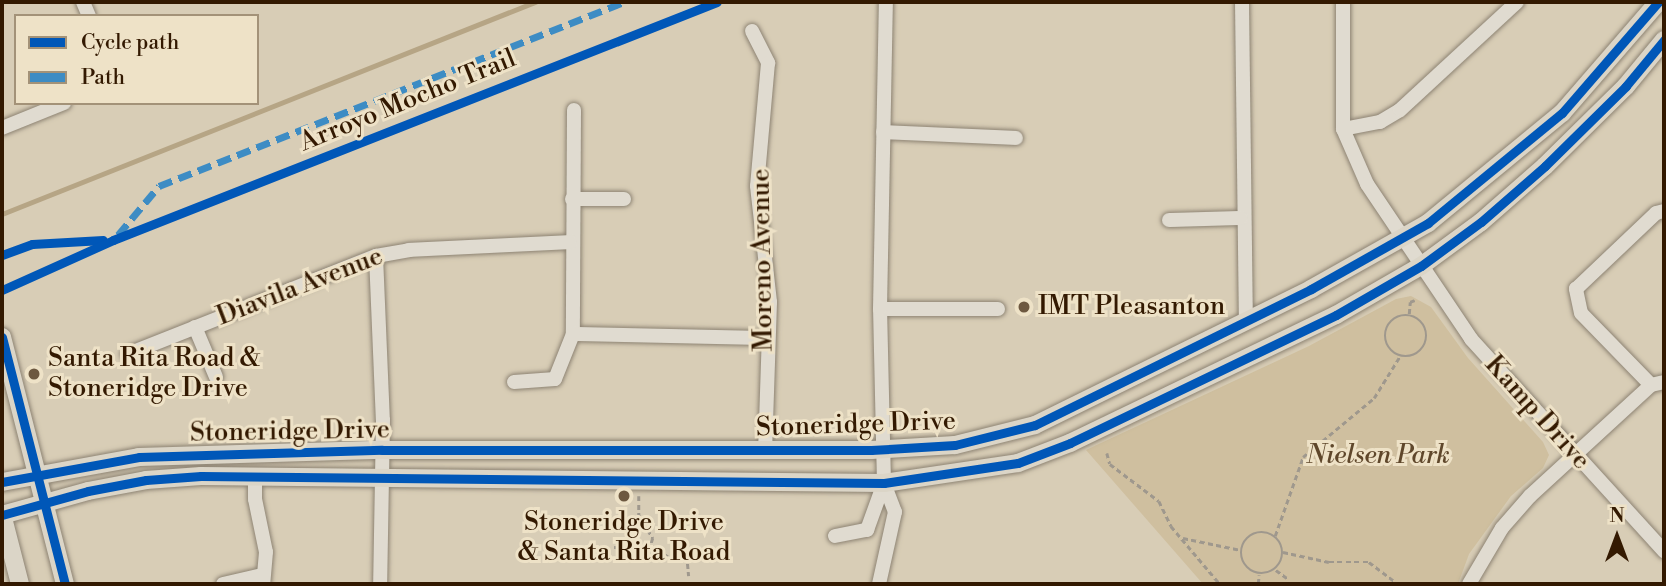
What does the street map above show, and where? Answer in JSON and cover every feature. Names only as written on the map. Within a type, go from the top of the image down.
[{"type":"main road","name":"Stoneridge Drive","points":[[2,482],[38,472],[139,457],[382,450],[883,450],[955,445],[1035,425],[1246,321],[1403,238],[1466,195],[1562,113],[1658,2]]},
{"type":"main road","name":"Stoneridge Drive","points":[[2,514],[146,480],[255,475],[884,483],[1018,463],[1070,443],[1336,315],[1421,265],[1481,222],[1545,166],[1626,86],[1664,40]]},
{"type":"main road","points":[[2,337],[65,584]]},
{"type":"main road","points":[[2,514],[19,580]]},
{"type":"main road","points":[[2,561],[19,580]]},
{"type":"street","points":[[879,584],[881,559],[894,531],[895,512],[884,483],[880,309],[886,2]]},
{"type":"street","points":[[1242,2],[1241,218],[1246,321]]},
{"type":"street","points":[[1343,2],[1343,129],[1380,122],[1400,110],[1517,2]]},
{"type":"street","name":"Moreno Avenue","points":[[752,31],[768,63],[757,186],[770,302],[765,450]]},
{"type":"street","points":[[2,128],[59,105]]},
{"type":"street","points":[[514,383],[555,379],[573,334],[570,242],[573,110]]},
{"type":"street","name":"Kamp Drive","points":[[1343,129],[1367,184],[1471,339],[1664,551]]},
{"type":"street","points":[[883,132],[1016,138]]},
{"type":"street","points":[[572,199],[624,199]]},
{"type":"street","points":[[1469,584],[1502,527],[1574,454],[1658,383],[1581,313],[1576,289],[1656,213],[1664,211]]},
{"type":"street","points":[[1169,220],[1241,218]]},
{"type":"street","name":"Diavila Avenue","points":[[128,354],[376,256],[409,250],[570,242]]},
{"type":"street","points":[[376,256],[383,476],[380,584]]},
{"type":"street","points":[[880,309],[998,309]]},
{"type":"street","points":[[195,327],[216,377]]},
{"type":"street","points":[[573,334],[767,338]]},
{"type":"street","points":[[223,584],[263,580],[266,552],[255,499],[255,475]]},
{"type":"street","points":[[835,536],[867,530],[884,483]]},
{"type":"path","points":[[1405,298],[1410,302]]},
{"type":"path","points":[[1410,302],[1415,300]]},
{"type":"path","points":[[1409,314],[1410,302]]},
{"type":"path","points":[[1409,314],[1422,321],[1426,342],[1413,356],[1399,356],[1385,343],[1385,330],[1392,319],[1409,314]]},
{"type":"path","points":[[1276,570],[1283,552],[1275,536],[1303,457],[1374,398],[1399,356]]},
{"type":"path","points":[[1107,453],[1110,464],[1159,501],[1183,538],[1220,584]]},
{"type":"path","points":[[638,480],[639,515],[653,538],[650,548]]},
{"type":"path","points":[[1241,550],[1254,533],[1275,536]]},
{"type":"path","points":[[1183,538],[1241,550]]},
{"type":"path","points":[[614,547],[650,548],[670,558],[687,555],[689,576]]},
{"type":"path","points":[[1241,550],[1247,569],[1258,575],[1276,570]]},
{"type":"path","points":[[1283,552],[1329,562],[1369,562],[1387,571],[1398,584]]},
{"type":"path","points":[[1276,570],[1287,578]]},
{"type":"path","points":[[1258,575],[1258,584]]},
{"type":"green space","name":"Nielsen Park","points":[[1411,296],[1431,307],[1468,358],[1543,442],[1549,455],[1543,468],[1511,496],[1469,554],[1458,584],[1203,584],[1086,450],[1309,346],[1396,299]]},
{"type":"waterway","points":[[2,214],[535,2]]},
{"type":"marked path","points":[[118,235],[159,186],[624,2]]},
{"type":"cycle path","name":"Arroyo Mocho Trail","points":[[2,290],[113,240],[717,2]]},
{"type":"cycle path","points":[[2,482],[139,457],[382,450],[871,450],[955,445],[1035,425],[1311,289],[1428,223],[1562,113],[1658,2]]},
{"type":"cycle path","points":[[2,515],[88,491],[146,480],[201,476],[884,483],[1018,463],[1070,443],[1336,315],[1421,266],[1481,222],[1545,166],[1626,86],[1664,40]]},
{"type":"cycle path","points":[[2,255],[32,244],[103,240]]},
{"type":"cycle path","points":[[2,337],[65,584]]},
{"type":"place","name":"IMT Pleasanton","points":[[1024,307]]},
{"type":"place","name":"Santa Rita Road & Stoneridge Drive","points":[[34,374]]},
{"type":"place","name":"Stoneridge Drive & Santa Rita Road","points":[[624,496]]}]
